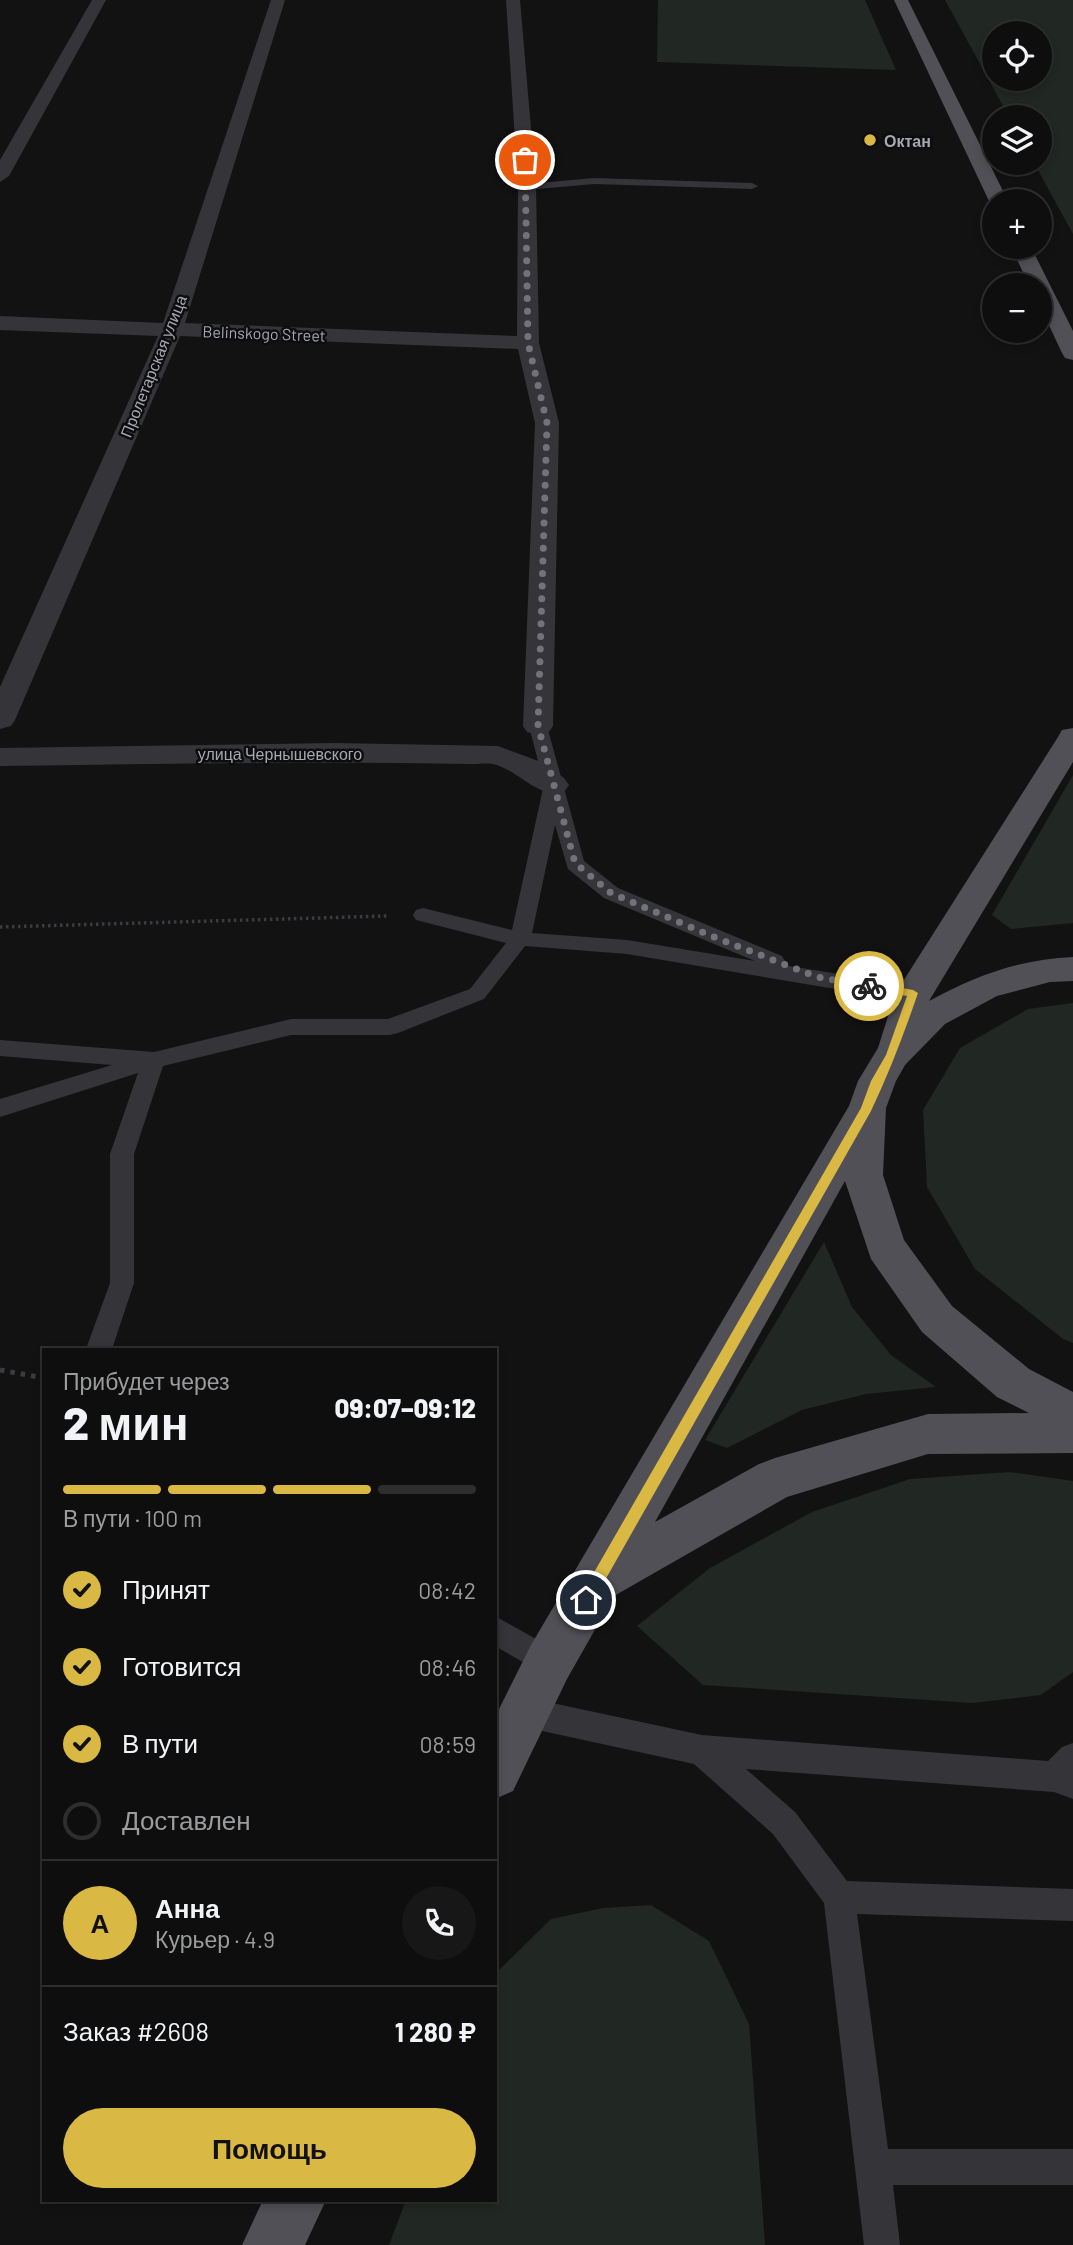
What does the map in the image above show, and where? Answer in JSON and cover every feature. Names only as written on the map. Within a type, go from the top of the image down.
[{"type":"main road","points":[[901,0],[993,189]]},
{"type":"main road","points":[[1027,259],[1073,353]]},
{"type":"main road","points":[[497,1769],[549,1662],[867,1108],[877,1081],[892,1055],[913,993],[1073,737]]},
{"type":"main road","points":[[892,1055],[932,1015],[986,986],[1050,970],[1073,969]]},
{"type":"main road","points":[[867,1108],[863,1175],[887,1247],[937,1319],[1013,1383],[1073,1414]]},
{"type":"main road","points":[[598,1579],[775,1479],[928,1434],[1073,1433]]},
{"type":"main road","points":[[273,2245],[294,2202]]},
{"type":"street","points":[[0,176],[99,0]]},
{"type":"street","name":"Пролетарская улица","points":[[0,720],[172,330],[278,0]]},
{"type":"street","points":[[513,0],[527,187],[528,343],[547,423],[538,726]]},
{"type":"street","name":"Belinskogo Street","points":[[0,323],[528,343]]},
{"type":"street","name":"улица Чернышевского","points":[[0,757],[334,752],[498,755],[533,769],[553,785]]},
{"type":"lane","points":[[527,187],[594,181],[752,186]]},
{"type":"lane","points":[[538,726],[575,863],[611,893],[817,977]]},
{"type":"lane","points":[[0,1108],[154,1060],[290,1027],[390,1027],[477,994],[520,939],[553,785]]},
{"type":"lane","points":[[423,915],[520,939],[627,947],[913,993]]},
{"type":"lane","points":[[0,1048],[154,1060]]},
{"type":"lane","points":[[100,1348],[122,1283],[122,1154],[154,1060]]},
{"type":"lane","points":[[497,1631],[549,1662]]},
{"type":"lane","points":[[524,1712],[702,1750],[1067,1773]]},
{"type":"lane","points":[[702,1750],[783,1823],[839,1897],[882,2245]]},
{"type":"lane","points":[[839,1897],[1073,1905]]},
{"type":"lane","points":[[873,2167],[1073,2166]]},
{"type":"path","points":[[0,927],[423,915]]},
{"type":"path","points":[[0,1370],[42,1378]]},
{"type":"shaded area","points":[[658,0],[865,0],[896,70],[657,62]]},
{"type":"shaded area","points":[[945,0],[1073,0],[1073,234],[1052,196],[1052,189],[1048,189],[1041,175],[1052,175],[1052,105],[1002,105],[995,91],[1052,91],[1052,21],[982,21],[982,68]]},
{"type":"shaded area","points":[[1073,775],[1073,923],[1011,929],[992,915]]},
{"type":"shaded area","points":[[1073,1003],[1073,1343],[1063,1339],[975,1269],[927,1187],[923,1110],[960,1048],[1028,1009]]},
{"type":"shaded area","points":[[824,1242],[852,1307],[891,1355],[936,1387],[866,1394],[802,1410],[727,1448],[705,1440]]},
{"type":"shaded area","points":[[1010,1472],[1073,1481],[1073,1672],[1041,1695],[973,1703],[703,1685],[637,1626],[710,1568],[812,1512],[910,1479]]},
{"type":"shaded area","points":[[651,1905],[709,1941],[749,2024],[765,2245],[389,2245],[405,2202],[497,2202],[497,1972],[551,1919],[603,1908]]},
{"type":"way so far","points":[[525,160],[528,343],[547,423],[538,726],[575,863],[611,893],[714,937],[817,977],[869,986]]},
{"type":"place","name":"Октан","points":[[870,140]]},
{"type":"route","points":[[586,1600],[867,1108],[877,1081],[892,1055],[913,993],[869,986]]}]
